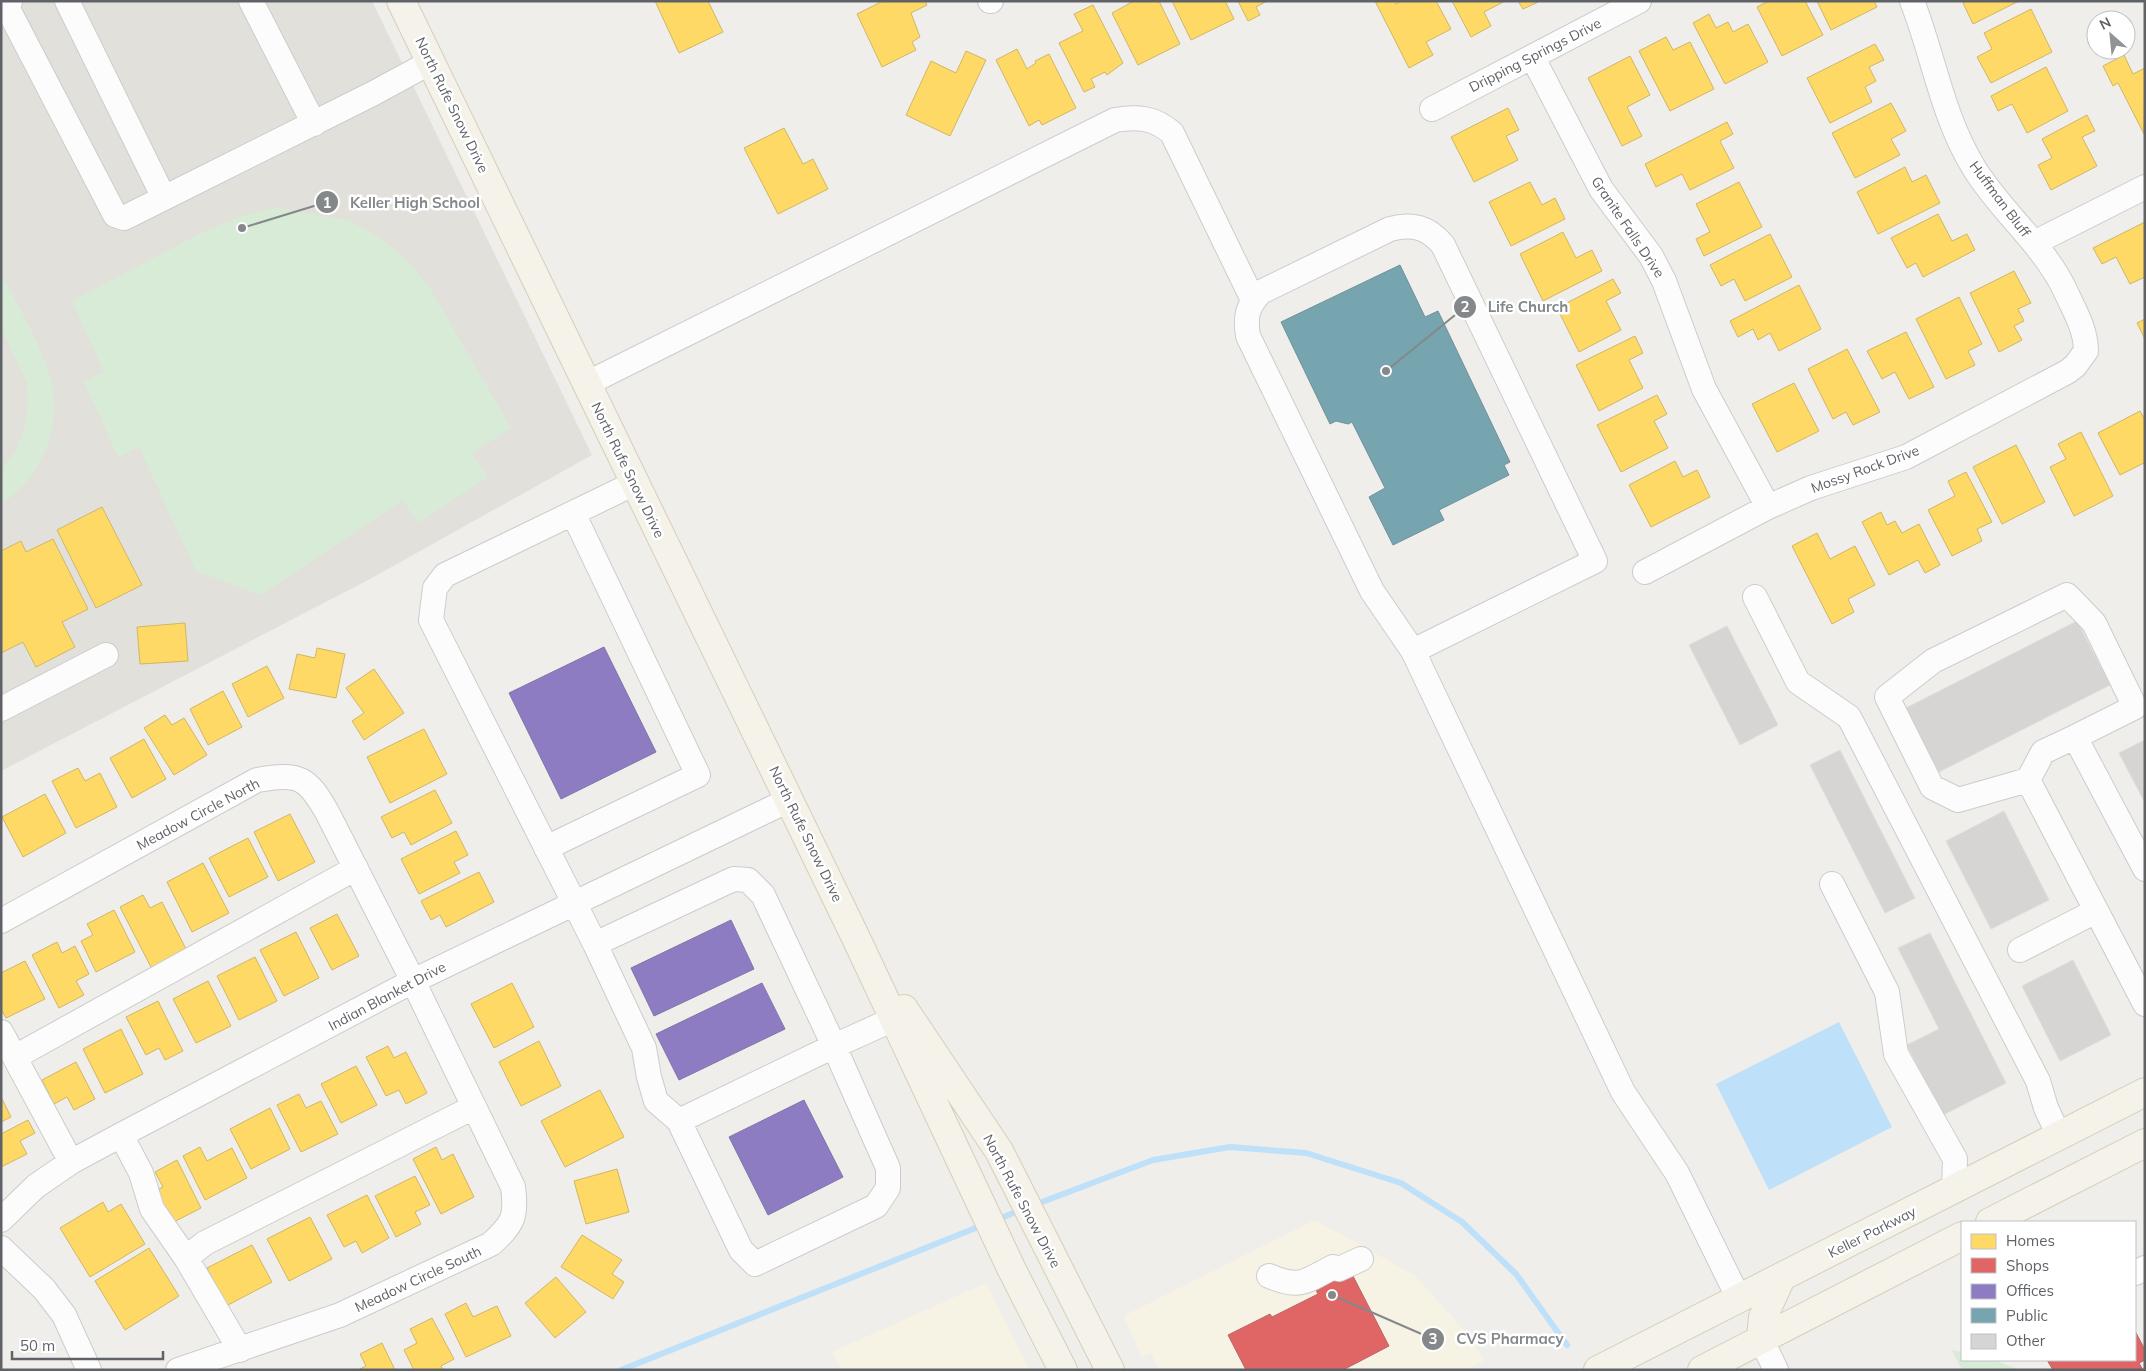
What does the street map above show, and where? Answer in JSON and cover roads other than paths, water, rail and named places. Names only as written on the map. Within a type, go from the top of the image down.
[{"type":"main road","name":"North Rufe Snow Drive","points":[[401,1],[856,938],[1011,1268],[1063,1370]]},
{"type":"main road","name":"North Rufe Snow Drive","points":[[856,938],[999,1152],[1048,1250],[1100,1367]]},
{"type":"main road","name":"Keller Parkway","points":[[1598,1370],[2145,1092]]},
{"type":"main road","points":[[2002,1219],[2145,1143]]},
{"type":"main road","points":[[1702,1370],[1961,1237]]},
{"type":"main road","points":[[1761,1340],[1763,1317],[1781,1278]]},
{"type":"street","points":[[10,1],[8,9],[115,215],[124,218],[314,124],[431,62]]},
{"type":"street","points":[[67,1],[164,198]]},
{"type":"street","points":[[251,1],[314,124]]},
{"type":"street","name":"Dripping Springs Drive","points":[[1432,109],[1533,58],[1639,1]]},
{"type":"street","name":"Huffman Bluff","points":[[1912,1],[1955,135],[1975,170],[2034,243],[2061,282],[2082,327],[2086,351],[2080,360]]},
{"type":"street","name":"Granite Falls Drive","points":[[1533,58],[1601,188],[1651,256],[1664,281],[1704,388],[1768,508]]},
{"type":"street","points":[[586,384],[1115,120],[1130,117],[1145,118],[1160,123],[1172,133],[1253,300]]},
{"type":"street","points":[[2034,243],[2145,187]]},
{"type":"street","points":[[1413,651],[1595,560],[1443,245],[1435,235],[1414,226],[1390,229],[1262,292],[1253,300],[1247,311],[1248,336],[1372,591],[1413,651],[1622,1092],[1677,1173],[1740,1299]]},
{"type":"street","name":"Mossy Rock Drive","points":[[1645,572],[1768,508],[1811,488],[1906,457],[2067,372],[2080,360]]},
{"type":"street","points":[[595,944],[734,879],[748,880],[763,896],[834,1046],[888,1168],[888,1188],[876,1206],[755,1264],[741,1250],[679,1121],[656,1101],[644,1048],[595,944],[431,620],[435,588],[445,575],[635,484]]},
{"type":"street","points":[[546,848],[698,775],[573,513]]},
{"type":"street","points":[[2067,595],[2094,622],[2135,708],[2043,752],[2028,780],[1958,800],[1932,787],[1887,697],[1933,661],[2067,595]]},
{"type":"street","points":[[1755,597],[1798,682],[1849,717],[2038,1081],[2046,1108],[2059,1136]]},
{"type":"street","points":[[1,709],[106,655]]},
{"type":"street","points":[[2075,736],[2145,869]]},
{"type":"street","name":"Meadow Circle North","points":[[1,921],[257,780],[280,776],[294,776],[306,783],[318,795],[413,981]]},
{"type":"street","points":[[2028,780],[2145,1004]]},
{"type":"street","name":"Indian Blanket Drive","points":[[1,1220],[36,1186],[71,1162],[121,1135],[413,981],[789,800]]},
{"type":"street","points":[[14,1056],[356,868]]},
{"type":"street","points":[[1832,884],[1887,992],[1896,1054],[1955,1159],[1954,1190]]},
{"type":"street","points":[[2020,950],[2096,910]]},
{"type":"street","name":"Meadow Circle South","points":[[178,1370],[340,1315],[464,1259],[491,1244],[504,1232],[514,1216],[513,1187],[413,981]]},
{"type":"street","points":[[679,1121],[894,1019]]},
{"type":"street","points":[[1,1032],[71,1162]]},
{"type":"street","points":[[186,1258],[205,1243],[474,1107]]},
{"type":"street","points":[[121,1135],[141,1173],[152,1209],[186,1258],[240,1350]]},
{"type":"street","points":[[1,1248],[44,1289],[64,1315],[89,1370]]},
{"type":"street","points":[[1364,1261],[1326,1284],[1298,1296],[1285,1297],[1261,1280],[1295,1284],[1305,1282],[1333,1267],[1340,1269],[1364,1261]]},
{"type":"street","points":[[1761,1340],[1776,1370]]},
{"type":"water","points":[[1839,1022],[1892,1127],[1769,1190],[1716,1084]]},
{"type":"waterway","points":[[1034,1205],[1153,1160],[1230,1147],[1306,1153],[1401,1183],[1462,1222],[1516,1274],[1567,1345]]},
{"type":"waterway","points":[[997,1220],[1022,1209]]},
{"type":"waterway","points":[[621,1370],[983,1225]]},
{"type":"place","name":"Keller High School","points":[[242,228]]},
{"type":"place","name":"Life Church","points":[[1386,371]]},
{"type":"place","name":"CVS Pharmacy","points":[[1332,1295]]}]
